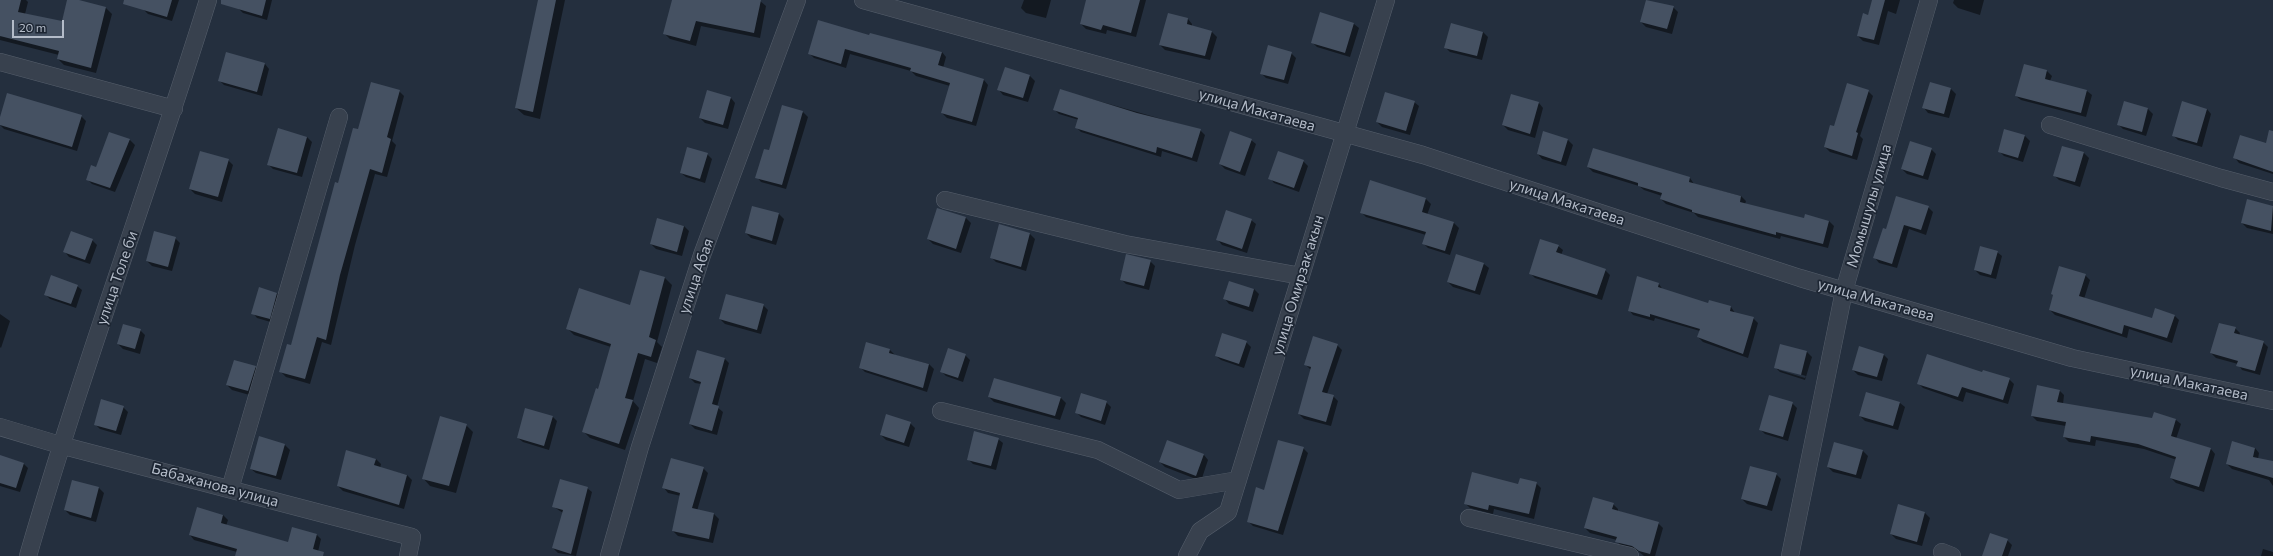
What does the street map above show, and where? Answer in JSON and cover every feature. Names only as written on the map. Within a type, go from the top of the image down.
[{"type":"street","name":"улица Толе би","points":[[28,556],[60,445],[174,109],[208,0]]},
{"type":"street","name":"улица Абая","points":[[609,556],[640,447],[702,255],[797,0]]},
{"type":"street","name":"улица Макатаева","points":[[863,0],[1423,156],[1844,291],[2072,358],[2273,401]]},
{"type":"street","name":"улица Омирзак акын","points":[[1187,556],[1200,531],[1228,512],[1386,0]]},
{"type":"street","name":"Момышулы улица","points":[[1790,556],[1844,291],[1929,0]]},
{"type":"street","points":[[0,62],[174,109]]},
{"type":"street","points":[[230,489],[339,118]]},
{"type":"street","points":[[2050,125],[2222,178],[2273,192]]},
{"type":"street","points":[[945,200],[1125,244],[1301,276]]},
{"type":"street","points":[[941,410],[1098,450],[1178,490],[1238,480]]},
{"type":"street","name":"Бабажанова улица","points":[[0,427],[60,445],[412,537],[408,556]]},
{"type":"street","points":[[1469,518],[1630,556]]},
{"type":"building","points":[[0,0],[21,0],[18,12],[62,21],[67,0],[79,0],[106,7],[91,68],[57,59],[59,51],[0,36]]},
{"type":"building","points":[[124,0],[172,0],[167,17],[123,4]]},
{"type":"building","points":[[221,0],[266,0],[262,16],[221,4]]},
{"type":"building","points":[[538,0],[556,0],[533,112],[515,108]]},
{"type":"building","points":[[672,0],[761,0],[754,33],[696,21],[690,41],[663,34]]},
{"type":"building","points":[[1086,0],[1140,0],[1131,33],[1103,25],[1101,30],[1080,24]]},
{"type":"building","points":[[1646,0],[1674,6],[1667,29],[1640,22]]},
{"type":"building","points":[[1872,0],[1885,0],[1874,40],[1857,36],[1863,13],[1868,15]]},
{"type":"building","points":[[1320,12],[1354,23],[1345,53],[1311,43]]},
{"type":"building","points":[[1168,13],[1188,18],[1187,24],[1212,31],[1205,56],[1159,45]]},
{"type":"building","points":[[818,20],[869,35],[870,33],[942,52],[938,65],[984,79],[972,122],[941,113],[950,83],[910,71],[911,68],[845,49],[841,64],[808,54]]},
{"type":"building","points":[[1451,23],[1483,32],[1477,56],[1444,48]]},
{"type":"building","points":[[1268,45],[1292,52],[1284,80],[1260,74]]},
{"type":"building","points":[[226,52],[265,63],[257,92],[218,81]]},
{"type":"building","points":[[2024,64],[2047,70],[2045,79],[2087,90],[2081,113],[2015,96]]},
{"type":"building","points":[[1005,67],[1030,75],[1023,98],[997,90]]},
{"type":"building","points":[[371,82],[400,90],[387,137],[391,139],[382,173],[370,169],[340,275],[326,340],[317,337],[305,379],[279,372],[287,344],[291,345],[335,182],[338,183],[353,128],[358,129]]},
{"type":"building","points":[[1930,82],[1951,88],[1944,114],[1922,108]]},
{"type":"building","points":[[1847,83],[1869,90],[1856,132],[1858,133],[1852,156],[1824,147],[1830,125],[1834,126]]},
{"type":"building","points":[[1060,89],[1137,113],[1201,129],[1192,158],[1157,147],[1156,153],[1075,128],[1078,118],[1053,110]]},
{"type":"building","points":[[707,90],[731,97],[723,125],[699,118]]},
{"type":"building","points":[[1385,92],[1415,101],[1406,131],[1376,122]]},
{"type":"building","points":[[7,93],[82,115],[72,147],[0,125],[0,117]]},
{"type":"building","points":[[1511,94],[1539,102],[1530,134],[1502,125]]},
{"type":"building","points":[[2124,101],[2148,108],[2142,132],[2117,125]]},
{"type":"building","points":[[2182,101],[2207,109],[2197,143],[2172,136]]},
{"type":"building","points":[[782,105],[803,111],[782,185],[755,178],[764,149],[769,150]]},
{"type":"building","points":[[278,128],[307,137],[297,173],[267,165]]},
{"type":"building","points":[[2004,129],[2025,135],[2018,158],[1998,152]]},
{"type":"building","points":[[2269,130],[2273,131],[2273,172],[2233,158],[2240,135],[2266,143]]},
{"type":"building","points":[[1230,131],[1252,139],[1240,172],[1219,164]]},
{"type":"building","points":[[1543,131],[1568,139],[1561,162],[1537,154]]},
{"type":"building","points":[[109,132],[130,139],[110,188],[86,180],[91,165],[96,167]]},
{"type":"building","points":[[1910,141],[1932,148],[1923,176],[1901,169]]},
{"type":"building","points":[[2062,146],[2084,152],[2075,182],[2053,176]]},
{"type":"building","points":[[687,147],[708,153],[700,179],[680,173]]},
{"type":"building","points":[[1593,148],[1690,177],[1689,182],[1741,196],[1740,202],[1804,218],[1805,214],[1829,221],[1823,244],[1776,232],[1776,235],[1692,212],[1692,210],[1660,199],[1662,193],[1638,186],[1638,183],[1587,167]]},
{"type":"building","points":[[200,151],[229,159],[218,197],[189,189]]},
{"type":"building","points":[[1278,151],[1304,160],[1294,188],[1268,179]]},
{"type":"building","points":[[1370,180],[1426,198],[1422,212],[1454,222],[1445,251],[1422,244],[1426,232],[1360,213]]},
{"type":"building","points":[[1896,196],[1929,206],[1921,230],[1904,225],[1892,264],[1873,258],[1883,228],[1886,229]]},
{"type":"building","points":[[2247,199],[2273,206],[2271,231],[2241,223]]},
{"type":"building","points":[[752,206],[779,213],[772,241],[745,233]]},
{"type":"building","points":[[937,208],[966,217],[956,249],[927,239]]},
{"type":"building","points":[[1226,210],[1252,219],[1242,249],[1216,240]]},
{"type":"building","points":[[657,218],[684,226],[677,252],[650,244]]},
{"type":"building","points":[[999,224],[1030,233],[1021,267],[990,258]]},
{"type":"building","points":[[71,231],[93,239],[85,260],[63,252]]},
{"type":"building","points":[[154,231],[176,237],[168,267],[146,261]]},
{"type":"building","points":[[1540,239],[1559,245],[1556,252],[1606,269],[1597,295],[1529,274]]},
{"type":"building","points":[[1980,246],[1998,251],[1991,275],[1974,270]]},
{"type":"building","points":[[1126,254],[1151,260],[1144,286],[1120,280]]},
{"type":"building","points":[[1456,254],[1484,263],[1475,291],[1447,282]]},
{"type":"building","points":[[2059,266],[2086,274],[2079,296],[2152,318],[2155,308],[2175,315],[2167,338],[2124,325],[2122,334],[2049,310],[2053,295],[2051,294]]},
{"type":"building","points":[[640,270],[665,277],[649,337],[656,340],[651,357],[638,353],[625,398],[633,400],[619,444],[582,432],[596,388],[598,389],[611,344],[566,329],[579,288],[630,305]]},
{"type":"building","points":[[51,275],[78,285],[71,304],[44,295]]},
{"type":"building","points":[[1637,276],[1659,283],[1658,287],[1708,303],[1709,300],[1731,306],[1730,311],[1754,317],[1743,354],[1697,337],[1700,329],[1650,314],[1650,317],[1628,311]]},
{"type":"building","points":[[1229,281],[1254,289],[1249,307],[1223,299]]},
{"type":"building","points":[[259,287],[277,293],[270,319],[251,314]]},
{"type":"building","points":[[726,294],[764,304],[757,330],[719,319]]},
{"type":"building","points":[[2219,323],[2236,327],[2234,333],[2264,341],[2255,371],[2236,366],[2238,361],[2210,353]]},
{"type":"building","points":[[123,324],[141,329],[135,349],[117,344]]},
{"type":"building","points":[[1222,333],[1247,341],[1239,364],[1215,356]]},
{"type":"building","points":[[1313,336],[1338,344],[1322,392],[1334,395],[1326,422],[1298,414],[1311,367],[1304,365]]},
{"type":"building","points":[[866,342],[890,349],[889,353],[929,364],[923,388],[859,368]]},
{"type":"building","points":[[1780,344],[1807,351],[1801,375],[1774,368]]},
{"type":"building","points":[[1859,346],[1884,354],[1877,377],[1852,370]]},
{"type":"building","points":[[948,348],[966,354],[958,378],[940,372]]},
{"type":"building","points":[[697,350],[725,358],[712,404],[719,406],[712,431],[689,424],[701,382],[689,378]]},
{"type":"building","points":[[1927,354],[1982,372],[1983,370],[2010,378],[2003,400],[1962,387],[1958,397],[1917,384]]},
{"type":"building","points":[[234,360],[256,366],[248,391],[226,385]]},
{"type":"building","points":[[994,378],[1061,397],[1055,416],[988,397]]},
{"type":"building","points":[[2037,385],[2060,390],[2057,402],[2152,418],[2154,412],[2176,419],[2171,436],[2211,448],[2199,487],[2170,478],[2176,457],[2138,444],[2091,436],[2090,442],[2063,437],[2066,422],[2031,416]]},
{"type":"building","points":[[1866,392],[1900,402],[1893,426],[1859,416]]},
{"type":"building","points":[[1081,393],[1107,401],[1101,421],[1075,413]]},
{"type":"building","points":[[1769,395],[1793,402],[1783,437],[1759,430]]},
{"type":"building","points":[[101,399],[124,406],[116,431],[94,425]]},
{"type":"building","points":[[525,408],[553,416],[544,446],[517,438]]},
{"type":"building","points":[[886,414],[911,422],[904,443],[880,435]]},
{"type":"building","points":[[440,416],[467,424],[449,486],[422,479]]},
{"type":"building","points":[[974,431],[999,438],[991,466],[967,460]]},
{"type":"building","points":[[259,436],[285,444],[276,476],[250,469]]},
{"type":"building","points":[[1167,440],[1204,454],[1196,476],[1159,462]]},
{"type":"building","points":[[1278,440],[1304,447],[1278,531],[1247,522],[1256,487],[1264,490]]},
{"type":"building","points":[[2232,441],[2255,448],[2253,457],[2273,461],[2273,478],[2226,464]]},
{"type":"building","points":[[1834,442],[1863,450],[1856,475],[1827,467]]},
{"type":"building","points":[[346,450],[376,459],[374,465],[407,475],[399,505],[337,486]]},
{"type":"building","points":[[0,455],[24,463],[16,488],[0,483]]},
{"type":"building","points":[[671,458],[704,467],[692,508],[714,513],[709,539],[672,531],[680,493],[662,488]]},
{"type":"building","points":[[1750,466],[1777,473],[1767,506],[1741,499]]},
{"type":"building","points":[[1472,472],[1518,484],[1520,478],[1537,482],[1529,514],[1489,505],[1488,510],[1464,504]]},
{"type":"building","points":[[560,479],[588,487],[571,554],[552,548],[563,510],[552,507]]},
{"type":"building","points":[[72,480],[99,487],[91,518],[64,510]]},
{"type":"building","points":[[1593,497],[1614,503],[1612,509],[1659,522],[1650,554],[1639,551],[1632,546],[1615,542],[1617,537],[1584,528]]},
{"type":"building","points":[[1898,504],[1925,512],[1917,542],[1890,534]]},
{"type":"building","points":[[197,507],[223,515],[221,523],[288,542],[292,527],[317,534],[313,549],[324,552],[323,556],[235,556],[237,549],[189,535]]},
{"type":"building","points":[[1990,533],[2008,539],[2002,556],[1982,556]]}]
